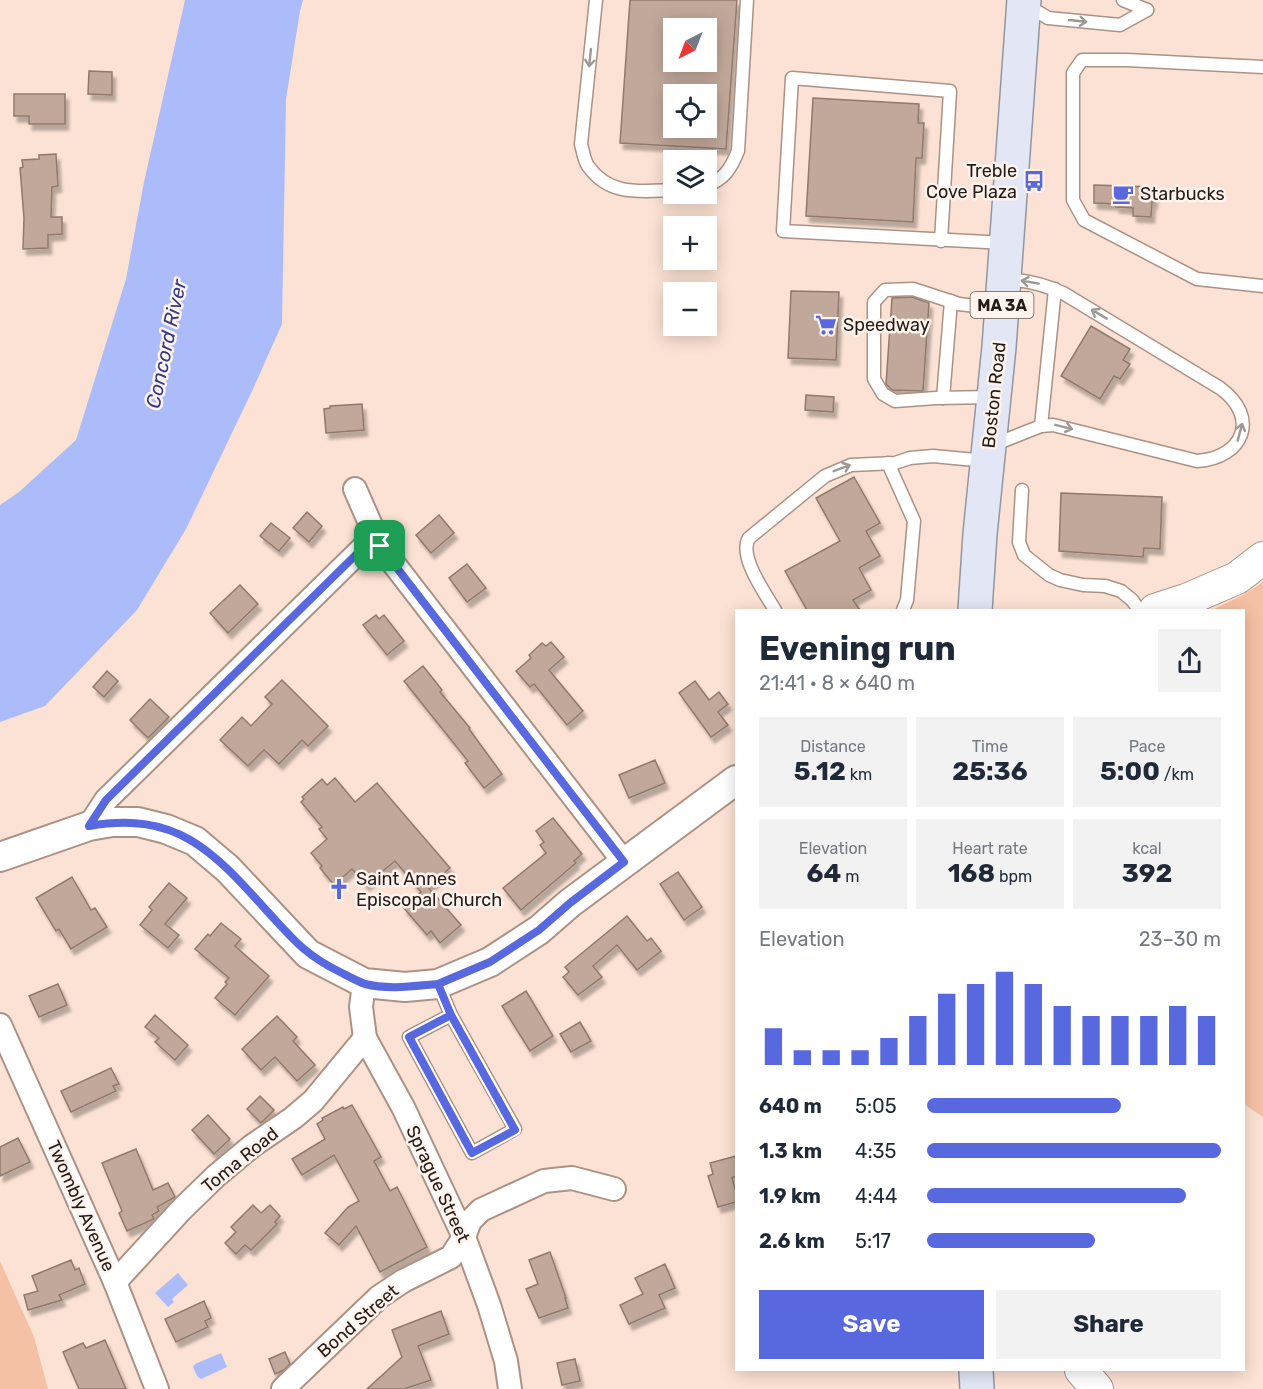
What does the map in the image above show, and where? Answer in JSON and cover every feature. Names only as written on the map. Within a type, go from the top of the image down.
[{"type":"main road","name":"Boston Road","points":[[975,609],[1028,1]]},
{"type":"main road","points":[[1158,609],[1186,600],[1237,578],[1263,558]]},
{"type":"main road","points":[[976,1371],[977,1389]]},
{"type":"street","points":[[355,489],[380,546],[624,862]]},
{"type":"street","points":[[89,826],[106,800],[375,536]]},
{"type":"street","points":[[0,856],[89,826],[111,822],[138,822],[166,829],[195,841],[228,869],[308,954],[364,983],[405,987],[438,984],[490,962],[539,930],[570,903],[735,781]]},
{"type":"street","name":"Sprague Street","points":[[364,983],[361,1007],[365,1038],[404,1109],[464,1237],[489,1305],[506,1362],[510,1389]]},
{"type":"street","name":"Twombly Avenue","points":[[0,1025],[115,1282],[157,1389]]},
{"type":"street","name":"Toma Road","points":[[115,1282],[182,1209],[216,1176],[313,1101],[365,1038]]},
{"type":"street","name":"Bond Street","points":[[283,1389],[380,1297],[404,1281],[451,1257],[464,1237],[470,1221],[481,1210],[544,1181],[572,1178],[614,1189]]},
{"type":"lane","points":[[596,0],[580,144],[587,165],[603,181],[626,191],[663,190]]},
{"type":"lane","points":[[717,182],[730,170],[738,151],[747,0]]},
{"type":"lane","points":[[1028,1],[1047,18],[1120,25],[1148,10],[1123,0]]},
{"type":"lane","points":[[1263,67],[1082,60],[1073,73],[1073,200],[1084,220],[1197,279],[1263,286]]},
{"type":"lane","points":[[941,241],[950,91],[792,78],[783,231],[941,241],[1006,243]]},
{"type":"lane","points":[[774,609],[747,560],[746,544],[749,538],[825,476],[851,465],[888,463],[933,456],[988,454],[1041,426],[1053,425],[1197,461],[1215,459],[1225,454],[1236,443],[1243,429],[1239,406],[1228,394],[1055,289],[1029,280],[1003,294],[951,301],[913,289],[885,290],[874,302],[874,379],[883,394],[895,401],[994,397]]},
{"type":"lane","points":[[1041,426],[1055,289]]},
{"type":"lane","points":[[943,398],[951,301]]},
{"type":"lane","points":[[888,463],[914,521],[907,600],[903,609]]},
{"type":"lane","points":[[1022,490],[1019,542],[1024,555],[1049,575],[1060,580],[1083,585],[1105,586],[1121,591],[1138,609]]},
{"type":"lane","points":[[438,984],[451,1015],[515,1130],[472,1153],[409,1037],[451,1015]]},
{"type":"shaded area","points":[[1263,582],[1263,1117],[1245,1105],[1245,609],[1214,609]]},
{"type":"shaded area","points":[[0,1261],[34,1337],[48,1389],[0,1389]]},
{"type":"water","name":"Concord River","points":[[185,0],[303,0],[286,99],[282,324],[186,529],[137,610],[45,706],[0,722],[0,505],[19,492],[76,440],[126,279],[144,182]]},
{"type":"water","points":[[178,1273],[188,1285],[172,1299],[174,1302],[168,1307],[155,1293]]},
{"type":"water","points":[[221,1353],[227,1367],[201,1379],[197,1376],[193,1367],[195,1364]]},
{"type":"building","points":[[630,0],[737,0],[726,149],[620,143]]},
{"type":"building","points":[[89,71],[112,72],[112,95],[88,94]]},
{"type":"building","points":[[14,94],[65,94],[65,124],[29,124],[29,116],[14,116]]},
{"type":"building","points":[[813,98],[919,104],[918,123],[924,123],[922,158],[916,158],[913,222],[806,216]]},
{"type":"building","points":[[56,154],[58,186],[52,187],[51,217],[62,217],[62,234],[48,235],[48,248],[23,249],[24,218],[20,168],[23,167],[22,160],[39,159],[39,155]]},
{"type":"building","points":[[1094,185],[1154,187],[1151,217],[1133,216],[1133,208],[1116,207],[1116,204],[1094,203]]},
{"type":"building","points":[[791,291],[839,292],[836,360],[788,358]]},
{"type":"building","points":[[912,297],[929,303],[923,391],[892,390],[886,384],[892,298]]},
{"type":"building","points":[[1091,326],[1130,349],[1123,360],[1130,364],[1120,379],[1114,376],[1100,399],[1061,376]]},
{"type":"building","points":[[806,395],[834,397],[833,412],[805,410]]},
{"type":"building","points":[[362,404],[364,430],[326,433],[324,409],[330,406]]},
{"type":"building","points":[[854,477],[880,523],[866,531],[880,556],[859,568],[871,590],[853,600],[859,609],[806,609],[785,571],[840,541],[816,498]]},
{"type":"building","points":[[1061,493],[1162,497],[1160,549],[1144,548],[1143,557],[1059,551]]},
{"type":"building","points":[[307,512],[322,526],[309,542],[293,528]]},
{"type":"building","points":[[439,515],[454,533],[431,553],[416,535]]},
{"type":"building","points":[[271,523],[290,538],[279,551],[260,536]]},
{"type":"building","points":[[467,564],[486,588],[467,602],[449,578]]},
{"type":"building","points":[[240,585],[258,604],[228,633],[210,613]]},
{"type":"building","points":[[376,615],[379,619],[384,615],[404,641],[387,655],[363,625]]},
{"type":"building","points":[[551,642],[564,657],[549,670],[583,711],[567,725],[534,684],[530,687],[516,671],[531,658],[529,655],[542,643],[546,646]]},
{"type":"building","points":[[423,666],[502,774],[484,788],[465,763],[468,761],[404,681]]},
{"type":"building","points":[[107,671],[118,681],[104,697],[93,687]]},
{"type":"building","points":[[282,680],[328,726],[308,746],[302,740],[279,764],[264,750],[248,766],[220,740],[242,717],[251,726],[272,704],[265,697]]},
{"type":"building","points":[[695,681],[709,700],[719,692],[728,704],[718,712],[728,725],[711,737],[679,693]]},
{"type":"building","points":[[150,699],[169,717],[148,738],[130,720]]},
{"type":"building","points":[[655,760],[665,783],[629,798],[619,775]]},
{"type":"building","points":[[335,778],[355,802],[377,783],[450,868],[428,887],[461,925],[440,943],[431,931],[427,935],[403,907],[421,892],[395,861],[366,885],[352,869],[334,885],[320,868],[322,866],[311,853],[327,839],[319,829],[322,827],[301,802],[304,799],[302,797],[322,779],[327,785]]},
{"type":"building","points":[[553,818],[582,854],[574,861],[576,863],[521,910],[503,888],[546,853],[540,845],[544,842],[536,831]]},
{"type":"building","points":[[678,872],[702,907],[684,920],[660,884]]},
{"type":"building","points":[[72,877],[91,910],[95,908],[107,927],[71,949],[59,929],[56,931],[36,898]]},
{"type":"building","points":[[169,883],[187,898],[165,924],[179,935],[168,948],[140,925],[152,910],[149,907]]},
{"type":"building","points":[[627,916],[647,941],[651,938],[661,951],[637,970],[617,945],[593,966],[602,977],[578,995],[563,977],[569,972],[565,967]]},
{"type":"building","points":[[221,923],[241,939],[235,946],[269,976],[235,1015],[215,998],[227,984],[225,982],[229,978],[195,949]]},
{"type":"building","points":[[58,984],[67,1005],[39,1017],[29,996]]},
{"type":"building","points":[[526,991],[553,1036],[530,1051],[502,1006]]},
{"type":"building","points":[[155,1015],[188,1045],[175,1060],[155,1042],[159,1038],[145,1027]]},
{"type":"building","points":[[277,1016],[297,1037],[293,1041],[315,1065],[297,1081],[275,1057],[261,1070],[242,1049]]},
{"type":"building","points":[[580,1022],[591,1041],[571,1052],[560,1034]]},
{"type":"building","points":[[111,1068],[119,1084],[113,1086],[116,1091],[71,1112],[61,1091]]},
{"type":"building","points":[[260,1096],[274,1110],[261,1123],[247,1109]]},
{"type":"building","points":[[352,1105],[381,1157],[374,1161],[390,1191],[397,1187],[427,1247],[380,1272],[356,1226],[339,1245],[325,1233],[348,1207],[359,1201],[334,1155],[302,1175],[292,1159],[325,1139],[317,1124],[323,1120],[322,1118]]},
{"type":"building","points":[[208,1115],[230,1139],[214,1154],[192,1130]]},
{"type":"building","points":[[18,1138],[30,1162],[0,1176],[0,1147]]},
{"type":"building","points":[[136,1149],[153,1190],[168,1183],[175,1197],[157,1207],[159,1211],[152,1215],[154,1219],[127,1231],[119,1213],[122,1211],[102,1163]]},
{"type":"building","points":[[735,1156],[735,1176],[732,1178],[735,1202],[718,1207],[708,1176],[713,1174],[710,1163]]},
{"type":"building","points":[[253,1205],[261,1213],[270,1205],[280,1216],[275,1222],[277,1224],[251,1250],[245,1245],[236,1254],[225,1243],[236,1232],[231,1227]]},
{"type":"building","points":[[550,1252],[568,1308],[539,1318],[526,1289],[538,1284],[529,1260]]},
{"type":"building","points":[[71,1260],[75,1270],[79,1268],[85,1284],[59,1295],[62,1300],[28,1310],[24,1295],[38,1291],[32,1276]]},
{"type":"building","points":[[665,1264],[675,1288],[659,1295],[665,1308],[629,1324],[620,1305],[643,1294],[635,1278]]},
{"type":"building","points":[[204,1301],[211,1318],[205,1321],[208,1327],[176,1342],[165,1319]]},
{"type":"building","points":[[441,1311],[449,1334],[418,1346],[431,1380],[404,1389],[367,1389],[402,1357],[392,1330]]},
{"type":"building","points":[[105,1340],[126,1389],[79,1389],[63,1352],[83,1343],[86,1348]]},
{"type":"building","points":[[285,1352],[290,1364],[275,1374],[269,1359]]},
{"type":"building","points":[[575,1359],[580,1381],[562,1385],[557,1363]]},
{"type":"place","name":"Treble Cove Plaza","points":[[1034,181]]},
{"type":"place","name":"Starbucks","points":[[1123,194]]},
{"type":"place","name":"Speedway","points":[[826,325]]},
{"type":"place","name":"Saint Annes Episcopal Church","points":[[339,889]]},
{"type":"route","points":[[380,546],[375,536],[106,800],[89,826],[111,822],[138,822],[166,829],[195,841],[228,869],[308,954],[324,964],[364,983],[386,987],[438,984],[451,1015],[409,1037],[472,1153],[515,1130],[451,1015],[438,984],[490,962],[539,930],[624,862],[380,546]]}]
